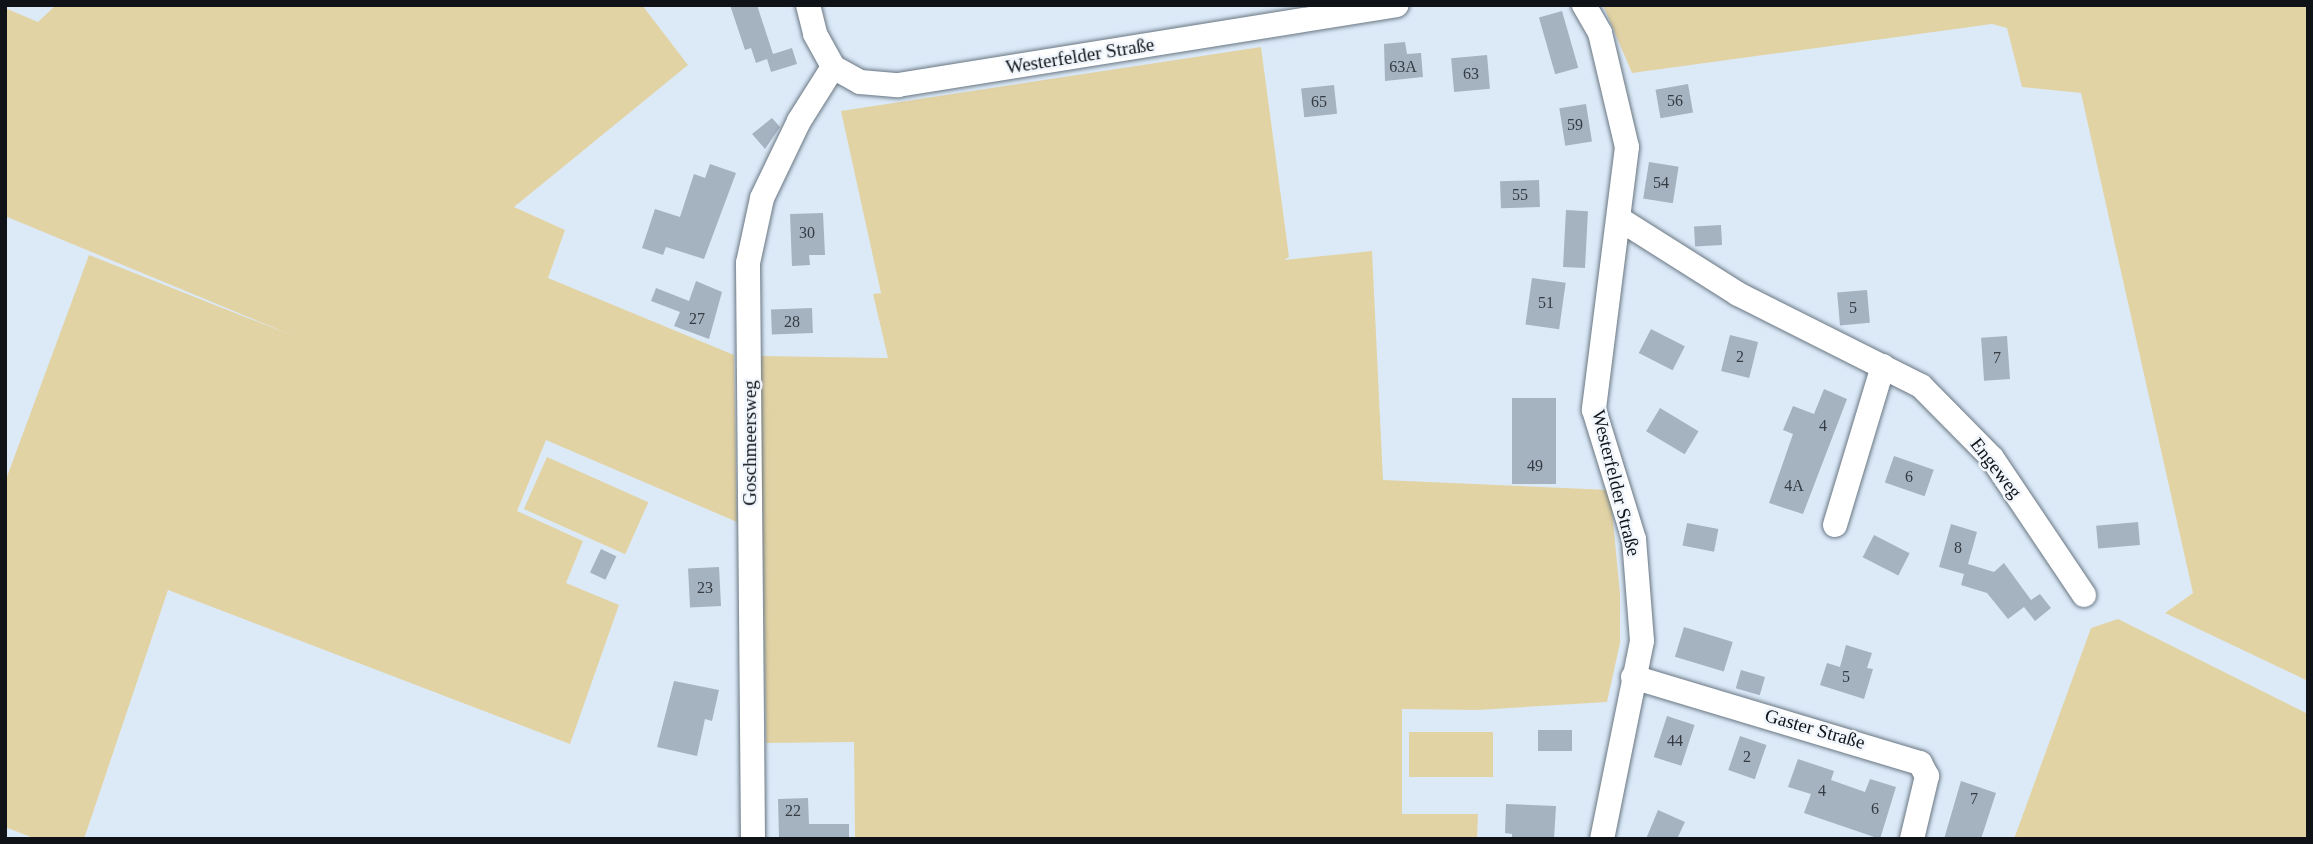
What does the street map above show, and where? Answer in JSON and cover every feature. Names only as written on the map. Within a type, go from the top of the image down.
[{"type":"street","points":[[808,5],[814,34],[833,67]]},
{"type":"street","name":"Westerfelder Straße","points":[[833,67],[860,82],[898,85],[1396,5]]},
{"type":"street","name":"Westerfelder Straße","points":[[1584,5],[1600,33],[1627,148],[1621,220],[1594,410],[1633,539],[1642,641],[1602,839]]},
{"type":"street","name":"Goschmeersweg","points":[[753,839],[748,262],[762,198],[799,121],[833,67]]},
{"type":"street","name":"Engeweg","points":[[1621,220],[1738,294],[1921,386],[1992,457],[2084,595]]},
{"type":"street","points":[[1835,524],[1883,366]]},
{"type":"street","name":"Gaster Straße","points":[[1633,677],[1920,763],[1927,776],[1912,839]]},
{"type":"shaded area","points":[[56,5],[642,5],[688,65],[514,207],[565,230],[548,278],[734,355],[737,522],[546,440],[517,511],[583,541],[566,583],[619,605],[570,744],[168,590],[84,839],[36,839],[5,827],[5,482],[89,255],[296,337],[5,216],[5,8],[38,22]]},
{"type":"shaded area","points":[[1603,5],[2308,5],[2308,681],[2165,613],[2193,593],[2081,93],[2022,87],[2007,28],[1992,24],[1632,73]]},
{"type":"shaded area","points":[[1261,47],[1289,257],[1284,260],[1372,251],[1383,480],[1610,490],[1620,594],[1620,643],[1607,702],[1477,710],[1402,709],[1402,814],[1478,814],[1477,839],[855,839],[854,742],[766,743],[760,356],[888,358],[873,294],[881,293],[841,111]]},
{"type":"shaded area","points":[[547,457],[648,502],[625,554],[524,509]]},
{"type":"shaded area","points":[[2118,619],[2308,714],[2308,839],[2014,839],[2091,628]]},
{"type":"shaded area","points":[[1409,732],[1493,732],[1493,777],[1409,777]]},
{"type":"building","points":[[730,5],[757,5],[773,54],[792,48],[797,64],[771,72],[767,59],[756,63],[751,48],[745,50]]},
{"type":"building","points":[[1562,11],[1578,68],[1555,74],[1539,18]]},
{"type":"building","points":[[1405,42],[1407,54],[1421,53],[1423,77],[1385,81],[1384,44]]},
{"type":"building","points":[[1487,55],[1490,89],[1454,92],[1451,58]]},
{"type":"building","points":[[1688,84],[1693,113],[1661,118],[1656,90]]},
{"type":"building","points":[[1334,85],[1337,114],[1304,117],[1301,88]]},
{"type":"building","points":[[1586,104],[1592,142],[1565,146],[1559,108]]},
{"type":"building","points":[[772,118],[780,127],[765,149],[752,134]]},
{"type":"building","points":[[1649,162],[1679,167],[1673,203],[1643,199]]},
{"type":"building","points":[[710,164],[736,173],[704,259],[666,247],[663,255],[642,248],[655,209],[680,217],[694,174],[705,178]]},
{"type":"building","points":[[1539,180],[1540,207],[1501,208],[1500,181]]},
{"type":"building","points":[[1566,210],[1588,211],[1585,268],[1563,267]]},
{"type":"building","points":[[823,213],[825,255],[809,255],[810,265],[792,266],[790,214]]},
{"type":"building","points":[[1721,225],[1722,245],[1695,246],[1694,226]]},
{"type":"building","points":[[1532,278],[1566,283],[1559,329],[1525,325]]},
{"type":"building","points":[[696,281],[722,292],[709,339],[674,326],[680,312],[651,301],[656,288],[689,301]]},
{"type":"building","points":[[1867,290],[1870,323],[1840,325],[1837,293]]},
{"type":"building","points":[[812,308],[813,333],[772,334],[771,309]]},
{"type":"building","points":[[1651,329],[1685,346],[1673,370],[1639,353]]},
{"type":"building","points":[[1730,335],[1758,342],[1749,378],[1721,371]]},
{"type":"building","points":[[2007,336],[2010,379],[1984,381],[1981,338]]},
{"type":"building","points":[[1824,389],[1847,399],[1803,514],[1769,503],[1793,434],[1783,430],[1793,406],[1814,414]]},
{"type":"building","points":[[1512,398],[1556,398],[1556,484],[1512,484]]},
{"type":"building","points":[[1660,408],[1699,431],[1685,454],[1646,431]]},
{"type":"building","points":[[1894,456],[1934,470],[1925,496],[1885,482]]},
{"type":"building","points":[[2138,522],[2140,545],[2098,549],[2096,526]]},
{"type":"building","points":[[1687,523],[1718,529],[1714,552],[1683,546]]},
{"type":"building","points":[[1951,524],[1977,532],[1968,564],[1994,572],[2004,563],[2031,600],[2040,594],[2051,608],[2035,621],[2024,607],[2008,619],[1987,593],[1961,585],[1964,574],[1939,567]]},
{"type":"building","points":[[1874,535],[1910,553],[1898,575],[1863,557]]},
{"type":"building","points":[[601,549],[616,556],[605,580],[590,573]]},
{"type":"building","points":[[719,567],[721,606],[690,608],[688,569]]},
{"type":"building","points":[[1684,627],[1733,642],[1724,672],[1675,657]]},
{"type":"building","points":[[1846,645],[1872,653],[1867,668],[1873,669],[1864,699],[1820,685],[1827,663],[1840,667]]},
{"type":"building","points":[[1741,670],[1765,677],[1760,695],[1736,688]]},
{"type":"building","points":[[674,681],[719,690],[712,721],[705,719],[697,756],[657,747]]},
{"type":"building","points":[[1667,716],[1695,725],[1681,766],[1654,757]]},
{"type":"building","points":[[1538,730],[1572,730],[1572,751],[1538,751]]},
{"type":"building","points":[[1740,736],[1766,745],[1755,779],[1728,770]]},
{"type":"building","points":[[1798,759],[1834,771],[1831,780],[1865,792],[1870,779],[1896,787],[1880,839],[1804,813],[1811,794],[1788,787]]},
{"type":"building","points":[[1961,781],[1996,793],[1981,839],[1944,839]]},
{"type":"building","points":[[808,798],[809,824],[849,824],[849,839],[779,839],[778,799]]},
{"type":"building","points":[[1506,804],[1556,806],[1554,839],[1512,839],[1512,834],[1505,833]]},
{"type":"building","points":[[1658,810],[1685,822],[1677,839],[1646,839]]}]
